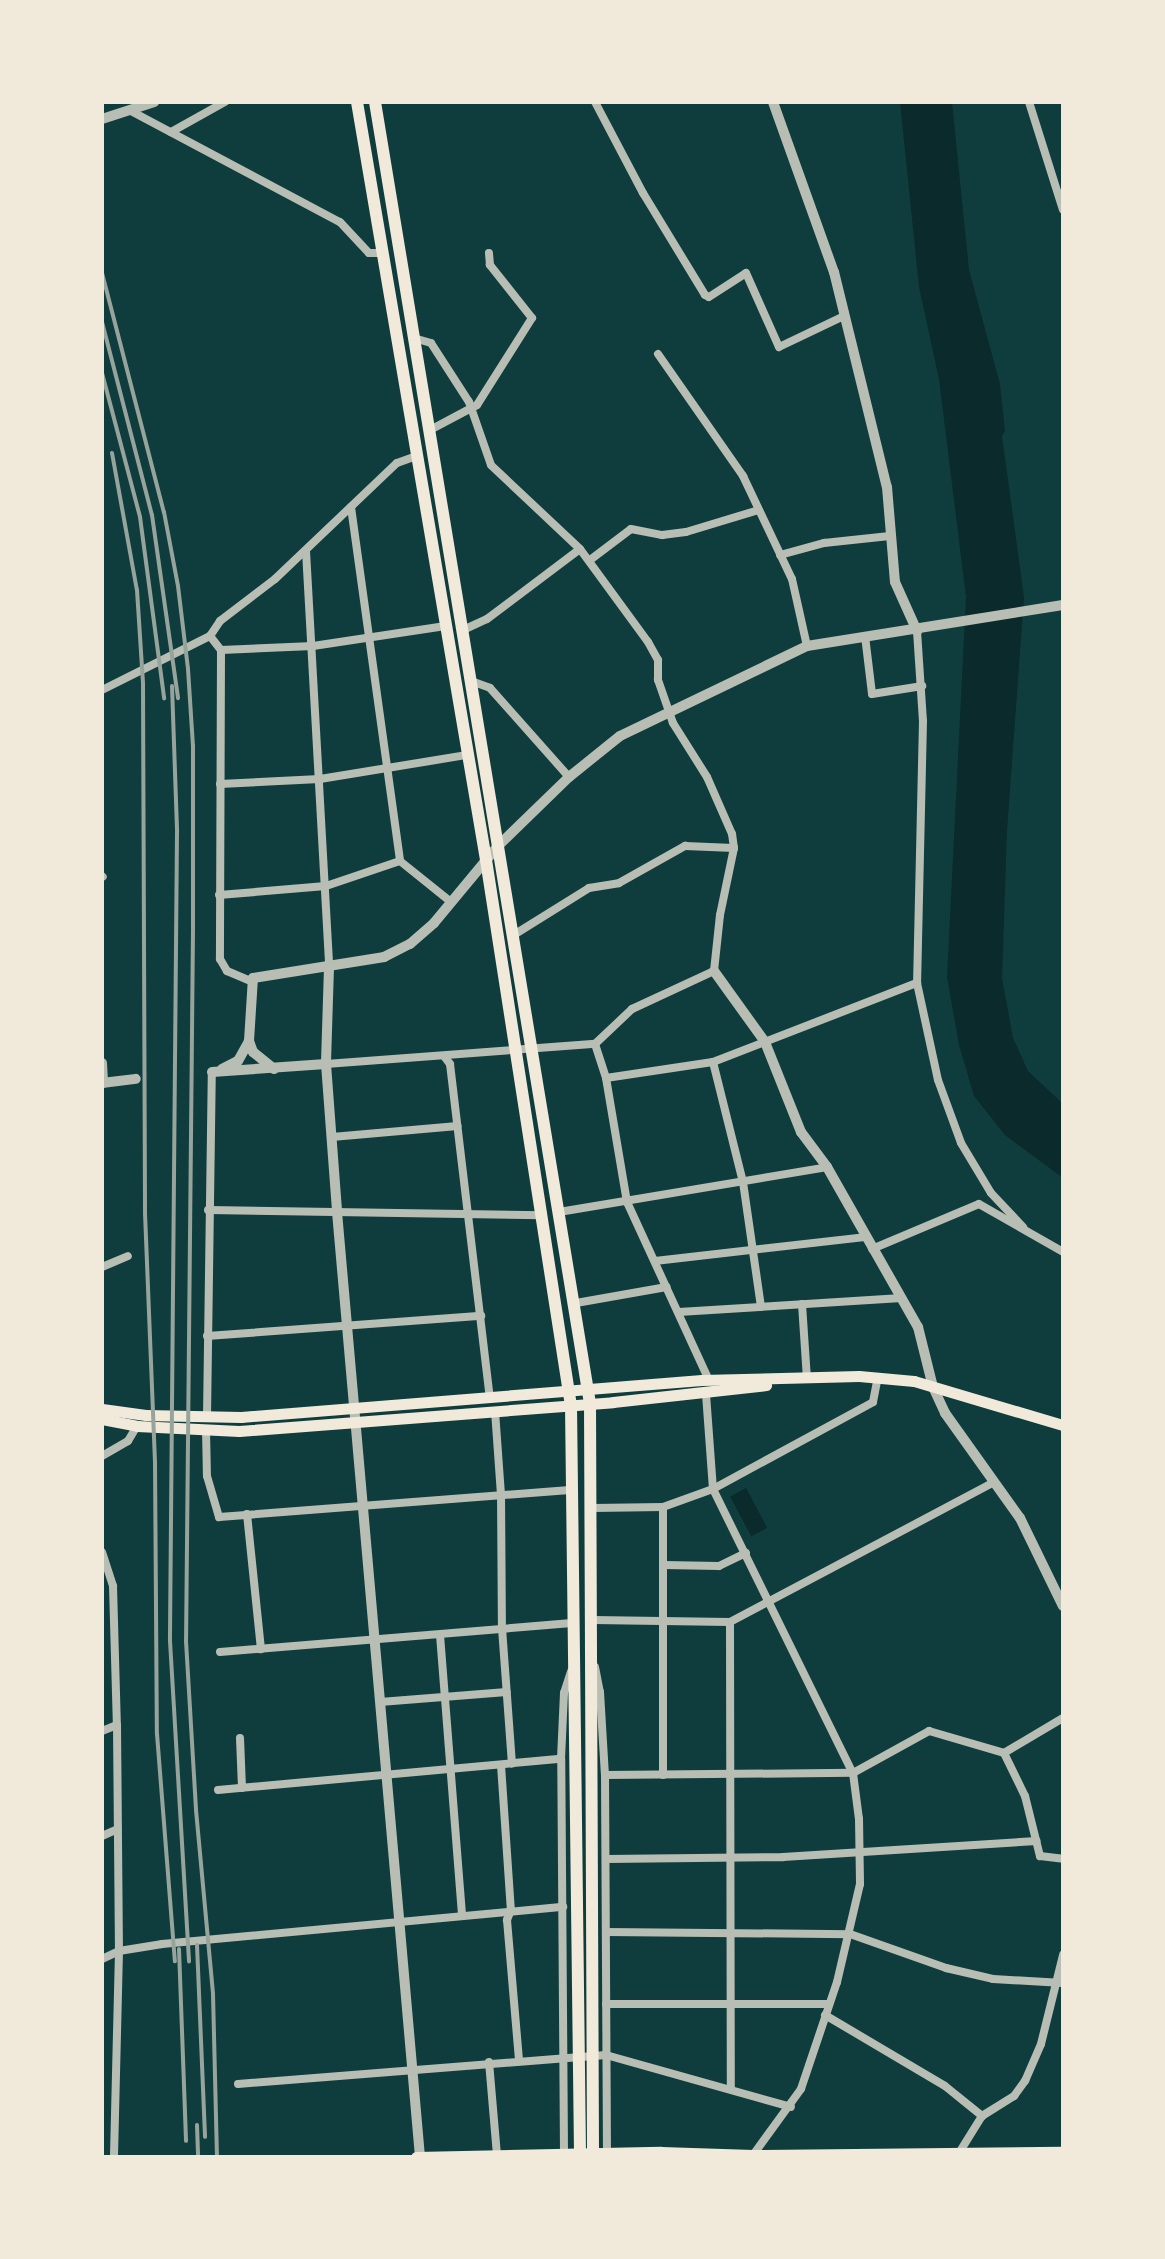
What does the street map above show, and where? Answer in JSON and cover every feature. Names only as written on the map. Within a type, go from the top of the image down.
[{"type":"main road","points":[[357,102],[486,860],[571,1406],[580,2157]]},
{"type":"main road","points":[[375,102],[512,936],[576,1303],[590,1404],[593,1508],[593,2157]]},
{"type":"main road","points":[[102,1409],[207,1417],[709,1380],[878,1377],[933,1387],[1063,1425]]},
{"type":"main road","points":[[102,1419],[137,1426],[206,1430],[356,1422],[706,1394],[807,1379]]},
{"type":"main road","points":[[418,2156],[607,2152],[753,2155],[1063,2152]]},
{"type":"street","points":[[102,119],[154,102]]},
{"type":"street","points":[[171,132],[225,102]]},
{"type":"street","points":[[595,102],[643,193],[705,295],[709,297],[746,273],[779,347],[844,316]]},
{"type":"street","points":[[773,102],[834,272],[887,487],[892,513],[890,536],[895,582],[917,631],[922,686],[917,983],[938,1080],[961,1143],[991,1193],[1023,1227]]},
{"type":"street","points":[[1029,102],[1063,210]]},
{"type":"street","points":[[129,110],[340,222],[369,253],[383,253]]},
{"type":"street","points":[[430,430],[477,405],[532,318],[490,265],[489,253]]},
{"type":"street","points":[[413,338],[431,343],[471,408],[491,465],[590,560],[658,660],[658,680],[673,723],[707,777],[732,834],[734,848],[720,915],[714,971],[765,1042],[801,1132],[827,1167],[923,1339],[933,1387],[945,1413],[1025,1527],[1063,1606]]},
{"type":"street","points":[[658,354],[722,443],[759,510],[792,579],[807,646]]},
{"type":"street","points":[[102,690],[210,636],[220,621],[306,551],[397,463],[416,456]]},
{"type":"street","points":[[351,507],[400,861],[450,901]]},
{"type":"street","points":[[590,560],[627,530],[662,535],[686,532],[759,510]]},
{"type":"street","points":[[780,555],[824,543],[890,536]]},
{"type":"street","points":[[463,630],[487,619],[580,549]]},
{"type":"street","points":[[306,551],[326,886],[329,967],[326,1064],[418,2156]]},
{"type":"street","points":[[250,981],[261,974],[329,967],[397,951],[424,933],[498,846],[569,777],[620,736],[807,646],[917,631],[1063,605]]},
{"type":"street","points":[[221,650],[313,646],[445,626]]},
{"type":"street","points":[[210,636],[221,650],[220,959],[227,971],[250,981]]},
{"type":"street","points":[[865,636],[872,694],[922,686]]},
{"type":"street","points":[[471,681],[490,688],[569,777]]},
{"type":"street","points":[[102,698],[112,686]]},
{"type":"street","points":[[220,784],[320,779],[467,755]]},
{"type":"street","points":[[512,936],[589,888],[619,883],[685,846],[734,848]]},
{"type":"street","points":[[219,895],[326,886],[400,861]]},
{"type":"street","points":[[212,1072],[595,1044],[632,1009],[714,971]]},
{"type":"street","points":[[250,981],[249,1041],[257,1057],[274,1069]]},
{"type":"street","points":[[606,1078],[713,1062],[917,983]]},
{"type":"street","points":[[212,1072],[238,1061],[249,1041]]},
{"type":"street","points":[[595,1044],[606,1078],[627,1202],[709,1380]]},
{"type":"street","points":[[444,1056],[450,1064],[490,1397]]},
{"type":"street","points":[[713,1062],[743,1182],[761,1307]]},
{"type":"street","points":[[102,1063],[103,1083],[136,1079]]},
{"type":"street","points":[[207,1417],[212,1072]]},
{"type":"street","points":[[332,1137],[458,1126]]},
{"type":"street","points":[[559,1212],[827,1167]]},
{"type":"street","points":[[872,1249],[979,1204],[1063,1252]]},
{"type":"street","points":[[208,1210],[543,1215]]},
{"type":"street","points":[[655,1261],[865,1237]]},
{"type":"street","points":[[102,1267],[128,1256]]},
{"type":"street","points":[[576,1303],[667,1287]]},
{"type":"street","points":[[679,1312],[902,1298]]},
{"type":"street","points":[[802,1304],[807,1379]]},
{"type":"street","points":[[207,1336],[481,1316]]},
{"type":"street","points":[[593,1508],[663,1507],[713,1489],[873,1402],[878,1377]]},
{"type":"street","points":[[706,1394],[713,1489],[853,1773],[859,1853],[860,1884],[850,1934],[801,2089],[791,2107],[753,2155]]},
{"type":"street","points":[[495,1411],[501,1494],[502,1628],[512,1764]]},
{"type":"street","points":[[102,1456],[128,1441],[137,1426]]},
{"type":"street","points":[[206,1430],[207,1476],[219,1517],[573,1490]]},
{"type":"street","points":[[593,1620],[730,1622],[994,1482]]},
{"type":"street","points":[[663,1507],[663,1775]]},
{"type":"street","points":[[247,1514],[261,1649]]},
{"type":"street","points":[[102,1552],[113,1586],[117,1725],[119,1951],[114,2157]]},
{"type":"street","points":[[664,1565],[719,1566],[746,1553]]},
{"type":"street","points":[[730,1622],[731,2088]]},
{"type":"street","points":[[220,1652],[575,1623]]},
{"type":"street","points":[[440,1635],[462,1914]]},
{"type":"street","points":[[564,2153],[561,1759],[564,1693],[575,1658]]},
{"type":"street","points":[[593,1658],[600,1692],[605,1775],[607,2152]]},
{"type":"street","points":[[380,1702],[507,1692]]},
{"type":"street","points":[[605,1775],[853,1773],[929,1731],[1004,1753],[1063,1718]]},
{"type":"street","points":[[102,1731],[117,1725]]},
{"type":"street","points":[[240,1738],[242,1788]]},
{"type":"street","points":[[1004,1753],[1025,1796],[1040,1856],[1063,1859]]},
{"type":"street","points":[[218,1790],[561,1759]]},
{"type":"street","points":[[501,1765],[511,1910],[507,1920],[519,2060]]},
{"type":"street","points":[[102,1836],[118,1829]]},
{"type":"street","points":[[606,1859],[730,1859],[1036,1841]]},
{"type":"street","points":[[102,1959],[119,1951],[277,1931],[563,1907]]},
{"type":"street","points":[[606,1932],[850,1934],[946,1968],[993,1979],[1061,1982]]},
{"type":"street","points":[[959,2153],[982,2116],[1014,2096],[1025,2081],[1061,1982],[1063,1955]]},
{"type":"street","points":[[606,2004],[829,2004]]},
{"type":"street","points":[[825,2015],[945,2086],[982,2116]]},
{"type":"street","points":[[238,2084],[606,2055],[791,2107]]},
{"type":"street","points":[[489,2062],[497,2156]]},
{"type":"water","points":[[900,102],[952,102],[969,270],[1000,384],[1005,431],[1002,436],[1024,597],[1007,831],[1002,978],[1013,1038],[1028,1071],[1063,1104],[1063,1178],[1005,1135],[974,1096],[959,1045],[947,977],[966,597],[939,379],[919,287]]},
{"type":"water","points":[[746,1488],[767,1528],[751,1536],[730,1496]]},
{"type":"railway","points":[[102,273],[164,512],[178,586],[193,746],[186,1641],[196,1810],[213,1994],[217,2157]]},
{"type":"railway","points":[[102,322],[152,515],[178,698]]},
{"type":"railway","points":[[102,373],[140,517],[164,698]]},
{"type":"railway","points":[[112,453],[137,590],[143,684],[145,1213],[155,1463],[157,1734],[175,1961]]},
{"type":"railway","points":[[172,686],[177,832],[170,1641],[189,1961]]},
{"type":"railway","points":[[197,1945],[205,2137]]},
{"type":"railway","points":[[179,1949],[186,2141]]},
{"type":"railway","points":[[197,2125],[198,2157]]}]
